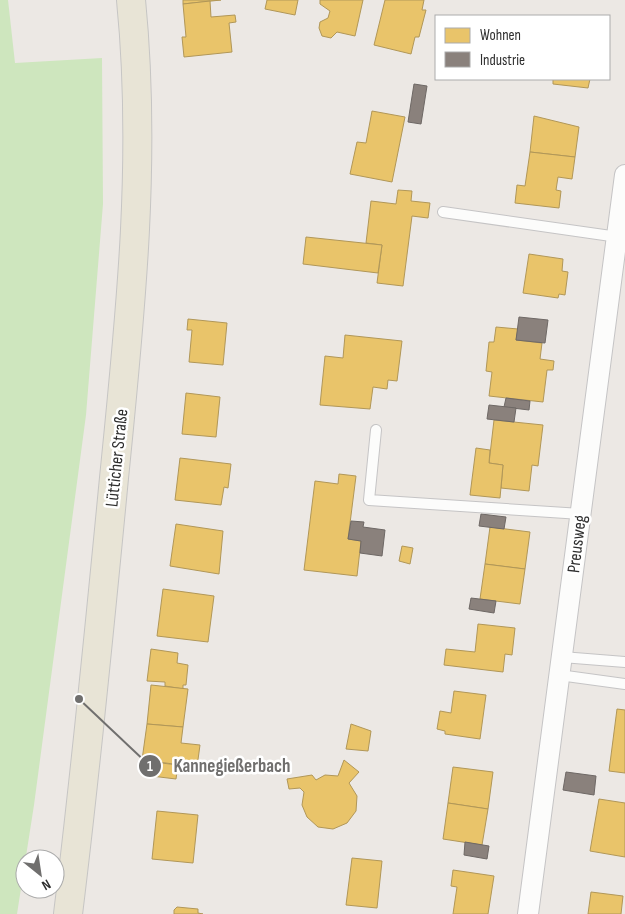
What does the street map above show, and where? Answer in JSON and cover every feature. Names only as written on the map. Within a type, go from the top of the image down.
[{"type":"main road","name":"Lütticher Straße","points":[[68,914],[92,714],[131,319],[138,183],[137,58],[131,0]]},
{"type":"street","name":"Preusweg","points":[[528,914],[625,174]]},
{"type":"lane","points":[[443,212],[618,238]]},
{"type":"lane","points":[[376,430],[369,500],[581,514]]},
{"type":"lane","points":[[561,666],[625,662]]},
{"type":"lane","points":[[561,666],[625,684]]},
{"type":"green space","points":[[0,0],[8,0],[15,63],[102,58],[103,204],[86,415],[34,805],[27,849],[15,849],[15,899],[19,899],[17,914],[0,914]]},
{"type":"building: Wohnen","points":[[183,0],[221,0],[183,4]]},
{"type":"building: Wohnen","points":[[267,0],[298,0],[295,15],[265,9]]},
{"type":"building: Wohnen","points":[[320,0],[363,0],[355,36],[337,32],[331,38],[322,36],[319,28],[320,22],[328,18],[330,11],[320,4]]},
{"type":"building: Wohnen","points":[[385,0],[424,0],[422,10],[426,10],[419,37],[415,37],[411,54],[374,45]]},
{"type":"building: Wohnen","points":[[210,1],[211,17],[235,15],[236,22],[229,23],[232,52],[184,57],[182,37],[186,37],[183,4]]},
{"type":"building: Wohnen","points":[[553,80],[590,80],[588,88],[553,84]]},
{"type":"building: Wohnen","points":[[372,111],[405,117],[392,182],[350,174],[357,142],[366,143]]},
{"type":"building: Wohnen","points":[[534,116],[579,127],[575,157],[530,152]]},
{"type":"building: Wohnen","points":[[530,152],[575,157],[572,179],[558,177],[556,190],[561,191],[559,208],[515,203],[517,185],[525,186]]},
{"type":"building: Wohnen","points":[[398,190],[412,191],[411,201],[430,203],[428,218],[412,216],[403,286],[377,283],[382,245],[366,243],[371,201],[396,204]]},
{"type":"building: Wohnen","points":[[306,237],[382,245],[378,273],[303,264]]},
{"type":"building: Wohnen","points":[[529,254],[563,259],[562,271],[568,272],[565,295],[559,294],[558,298],[523,293]]},
{"type":"building: Wohnen","points":[[188,319],[227,323],[223,365],[189,362],[192,330],[187,330]]},
{"type":"building: Wohnen","points":[[496,327],[518,329],[516,340],[542,343],[540,359],[554,361],[553,370],[547,370],[543,402],[489,396],[492,372],[486,371],[489,342],[494,342]]},
{"type":"building: Wohnen","points":[[345,335],[402,341],[397,381],[388,380],[387,389],[373,387],[370,409],[320,405],[325,356],[343,358]]},
{"type":"building: Wohnen","points":[[186,393],[220,397],[216,437],[182,434]]},
{"type":"building: Wohnen","points":[[494,420],[543,425],[538,466],[532,465],[529,491],[501,488],[503,465],[489,463]]},
{"type":"building: Wohnen","points":[[476,448],[490,450],[489,463],[503,465],[500,498],[470,495]]},
{"type":"building: Wohnen","points":[[180,458],[231,464],[228,488],[224,487],[221,505],[175,500]]},
{"type":"building: Wohnen","points":[[339,474],[356,476],[348,539],[361,541],[357,576],[304,570],[315,481],[338,484]]},
{"type":"building: Wohnen","points":[[176,524],[223,531],[219,574],[170,566]]},
{"type":"building: Wohnen","points":[[490,527],[530,532],[525,569],[485,564]]},
{"type":"building: Wohnen","points":[[402,546],[413,548],[410,564],[399,561]]},
{"type":"building: Wohnen","points":[[485,564],[525,569],[520,604],[480,599]]},
{"type":"building: Wohnen","points":[[163,589],[214,596],[208,642],[157,636]]},
{"type":"building: Wohnen","points":[[478,624],[515,628],[512,655],[505,654],[503,672],[444,665],[446,649],[475,652]]},
{"type":"building: Wohnen","points":[[151,649],[178,653],[177,663],[188,665],[186,685],[183,685],[183,689],[165,686],[165,682],[147,681]]},
{"type":"building: Wohnen","points":[[151,685],[188,689],[183,727],[147,724]]},
{"type":"building: Wohnen","points":[[454,691],[486,695],[480,739],[445,734],[445,731],[437,729],[440,711],[451,713]]},
{"type":"building: Wohnen","points":[[617,709],[625,710],[625,773],[609,771]]},
{"type":"building: Wohnen","points":[[147,724],[183,727],[181,743],[200,745],[197,767],[142,760]]},
{"type":"building: Wohnen","points":[[351,724],[371,731],[368,751],[346,749]]},
{"type":"building: Wohnen","points":[[344,760],[359,772],[349,783],[357,796],[356,811],[347,823],[333,829],[318,827],[307,817],[302,805],[304,792],[300,788],[289,789],[287,779],[312,775],[316,780],[325,775],[338,776]]},
{"type":"building: Wohnen","points":[[145,761],[178,765],[176,779],[143,775]]},
{"type":"building: Wohnen","points":[[453,767],[493,772],[488,809],[448,803]]},
{"type":"building: Wohnen","points":[[599,799],[625,803],[625,857],[590,851]]},
{"type":"building: Wohnen","points":[[448,803],[488,809],[482,845],[443,839]]},
{"type":"building: Wohnen","points":[[157,811],[198,815],[193,863],[152,859]]},
{"type":"building: Wohnen","points":[[352,858],[382,861],[377,908],[346,905]]},
{"type":"building: Wohnen","points":[[453,870],[494,876],[488,914],[453,914],[457,887],[451,886]]},
{"type":"building: Wohnen","points":[[591,892],[623,896],[621,914],[588,914]]},
{"type":"building: Wohnen","points":[[177,907],[198,909],[198,913],[203,914],[174,914],[174,910]]},
{"type":"building: Industrie","points":[[414,84],[427,86],[421,124],[408,122]]},
{"type":"building: Industrie","points":[[519,317],[548,320],[545,343],[516,340]]},
{"type":"building: Industrie","points":[[506,398],[530,401],[529,410],[504,407]]},
{"type":"building: Industrie","points":[[489,405],[516,408],[514,422],[487,419]]},
{"type":"building: Industrie","points":[[481,514],[506,517],[504,529],[479,526]]},
{"type":"building: Industrie","points":[[351,521],[364,522],[363,527],[385,530],[382,556],[360,553],[361,541],[348,539]]},
{"type":"building: Industrie","points":[[471,598],[496,601],[494,613],[469,609]]},
{"type":"building: Industrie","points":[[566,772],[596,776],[594,795],[563,790]]},
{"type":"building: Industrie","points":[[465,842],[489,846],[487,859],[464,855]]},
{"type":"place","name":"Kannegießerbach","points":[[79,699]]}]
